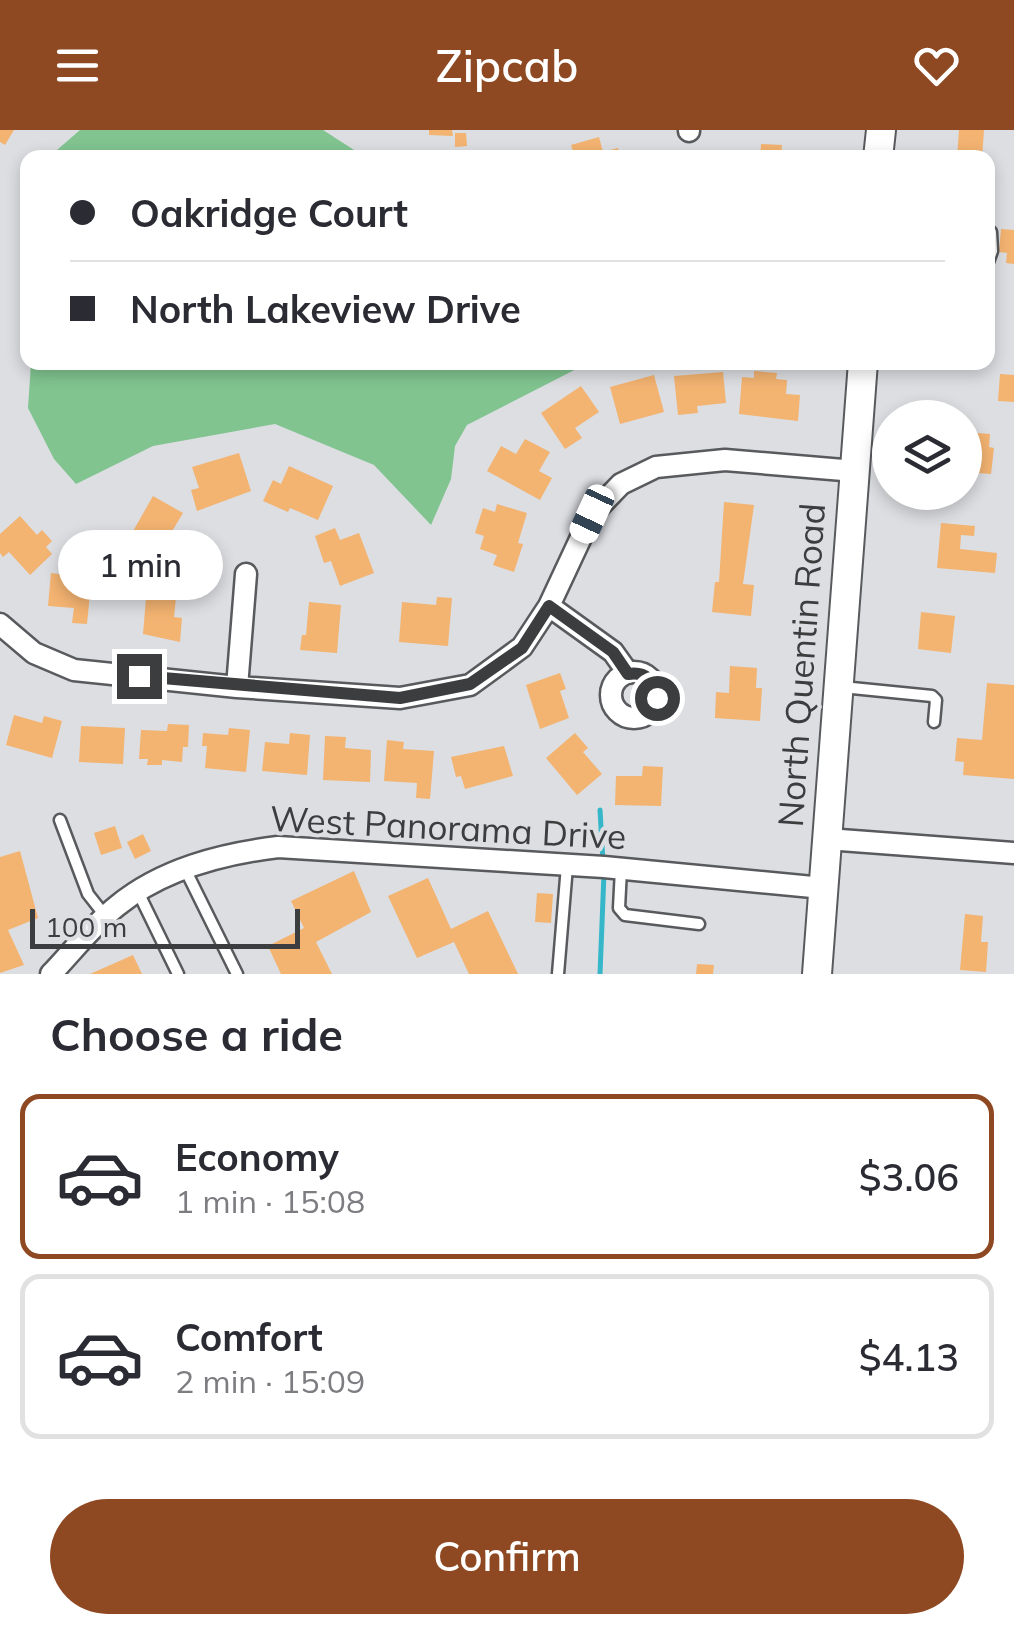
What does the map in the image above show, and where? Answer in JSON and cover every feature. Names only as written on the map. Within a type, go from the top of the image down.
[{"type":"main road","name":"North Quentin Road","points":[[817,974],[862,370]]},
{"type":"street","points":[[0,624],[34,653],[74,670],[400,698],[470,684],[522,648],[549,606],[592,514],[621,484],[656,467],[725,460],[854,471]]},
{"type":"street","points":[[237,686],[246,574]]},
{"type":"street","points":[[549,606],[613,652],[628,674]]},
{"type":"street","points":[[826,839],[1014,854]]},
{"type":"street","name":"West Panorama Drive","points":[[51,974],[106,917],[138,892],[185,868],[238,852],[305,846],[823,888]]},
{"type":"lane","points":[[838,687],[932,696],[936,700],[934,722]]},
{"type":"lane","points":[[60,820],[88,894],[106,917]]},
{"type":"lane","points":[[558,974],[567,865]]},
{"type":"lane","points":[[185,868],[237,974]]},
{"type":"lane","points":[[621,869],[619,908],[625,916],[699,924]]},
{"type":"lane","points":[[138,892],[178,974]]},
{"type":"green space","points":[[80,130],[323,130],[354,150],[57,150]]},
{"type":"green space","points":[[30,370],[574,370],[467,425],[455,446],[451,479],[431,525],[374,465],[275,424],[153,446],[76,484],[54,459],[28,408]]},
{"type":"building","points":[[0,130],[14,130],[5,145],[0,142]]},
{"type":"building","points":[[429,130],[452,130],[453,136],[429,135]]},
{"type":"building","points":[[959,130],[984,130],[983,150],[958,150]]},
{"type":"building","points":[[455,133],[466,133],[467,146],[455,147]]},
{"type":"building","points":[[599,137],[602,150],[573,150],[571,145]]},
{"type":"building","points":[[761,144],[782,145],[782,150],[761,150]]},
{"type":"building","points":[[1001,229],[1014,230],[1014,264],[1006,263],[1007,253],[999,252]]},
{"type":"building","points":[[754,371],[777,373],[776,379],[787,380],[786,394],[800,395],[798,421],[739,414],[742,377],[754,378]]},
{"type":"building","points":[[723,372],[726,403],[697,406],[698,413],[678,415],[674,376]]},
{"type":"building","points":[[1000,374],[1014,375],[1014,402],[998,401]]},
{"type":"building","points":[[654,375],[664,412],[620,424],[610,387]]},
{"type":"building","points":[[581,386],[599,412],[575,428],[582,438],[565,449],[541,413]]},
{"type":"building","points":[[982,433],[990,434],[989,447],[994,448],[991,474],[982,473]]},
{"type":"building","points":[[525,439],[550,452],[539,471],[552,478],[540,500],[487,471],[501,446],[516,454]]},
{"type":"building","points":[[239,453],[251,491],[197,511],[191,490],[199,488],[192,467]]},
{"type":"building","points":[[289,466],[333,486],[318,520],[263,501],[273,480],[281,484]]},
{"type":"building","points":[[153,496],[183,513],[168,538],[178,544],[164,568],[148,559],[151,553],[128,540]]},
{"type":"building","points":[[724,502],[754,505],[743,584],[754,585],[751,616],[712,612],[715,582],[719,582]]},
{"type":"building","points":[[497,504],[527,513],[514,572],[493,565],[497,555],[480,549],[484,536],[475,533],[483,508],[495,512]]},
{"type":"building","points":[[20,516],[37,535],[42,530],[52,541],[46,547],[52,554],[30,575],[9,552],[3,557],[0,553],[0,534]]},
{"type":"building","points":[[941,523],[975,526],[974,536],[961,535],[960,549],[997,553],[995,573],[937,568]]},
{"type":"building","points":[[335,528],[340,540],[359,533],[374,573],[340,586],[331,561],[324,563],[315,536]]},
{"type":"building","points":[[51,573],[81,573],[80,582],[91,583],[87,624],[72,623],[74,608],[48,606]]},
{"type":"building","points":[[147,586],[177,588],[174,617],[182,618],[180,642],[143,634]]},
{"type":"building","points":[[437,597],[452,598],[448,646],[399,642],[402,602],[436,605]]},
{"type":"building","points":[[309,602],[341,605],[337,653],[300,650],[302,635],[306,635]]},
{"type":"building","points":[[921,612],[955,616],[951,653],[918,649]]},
{"type":"building","points":[[730,666],[757,668],[756,688],[762,688],[760,721],[715,718],[716,692],[729,693]]},
{"type":"building","points":[[560,673],[566,689],[560,691],[569,718],[540,729],[526,685]]},
{"type":"building","points":[[987,683],[1014,685],[1014,779],[963,775],[964,762],[955,761],[957,738],[982,740]]},
{"type":"building","points":[[14,715],[42,723],[44,716],[62,721],[52,758],[6,745]]},
{"type":"building","points":[[168,724],[189,725],[188,747],[183,747],[182,762],[162,760],[162,765],[147,765],[148,759],[139,759],[141,730],[167,731]]},
{"type":"building","points":[[81,726],[125,728],[123,764],[79,762]]},
{"type":"building","points":[[229,728],[250,730],[246,772],[205,768],[207,746],[202,746],[203,733],[228,735]]},
{"type":"building","points":[[290,733],[310,735],[307,775],[262,771],[265,742],[289,744]]},
{"type":"building","points":[[575,733],[588,748],[583,752],[602,774],[577,795],[546,758]]},
{"type":"building","points":[[325,736],[346,737],[345,748],[371,750],[370,782],[323,780]]},
{"type":"building","points":[[387,740],[404,742],[403,749],[434,751],[430,799],[416,798],[417,783],[384,781]]},
{"type":"building","points":[[504,746],[513,776],[465,789],[461,776],[456,777],[451,757]]},
{"type":"building","points":[[643,766],[663,767],[661,806],[615,805],[616,776],[642,776]]},
{"type":"building","points":[[115,826],[122,848],[101,855],[94,833]]},
{"type":"building","points":[[143,834],[151,851],[135,859],[127,842]]},
{"type":"building","points":[[20,851],[38,918],[8,930],[24,965],[0,973],[0,857]]},
{"type":"building","points":[[354,871],[371,912],[316,942],[332,974],[281,974],[268,946],[304,928],[291,901]]},
{"type":"building","points":[[428,878],[451,929],[488,911],[518,974],[469,974],[454,942],[417,958],[388,896]]},
{"type":"building","points":[[537,893],[553,894],[551,923],[535,922]]},
{"type":"building","points":[[965,914],[983,916],[981,942],[988,942],[986,972],[960,970]]},
{"type":"building","points":[[133,955],[142,974],[90,974]]},
{"type":"building","points":[[697,964],[714,965],[713,974],[696,974]]},
{"type":"waterway","points":[[600,810],[603,862]]},
{"type":"waterway","points":[[600,974],[604,873]]},
{"type":"route","points":[[139,676],[400,698],[470,684],[522,648],[549,606],[613,652],[628,674],[636,672],[649,678],[657,698]]}]
